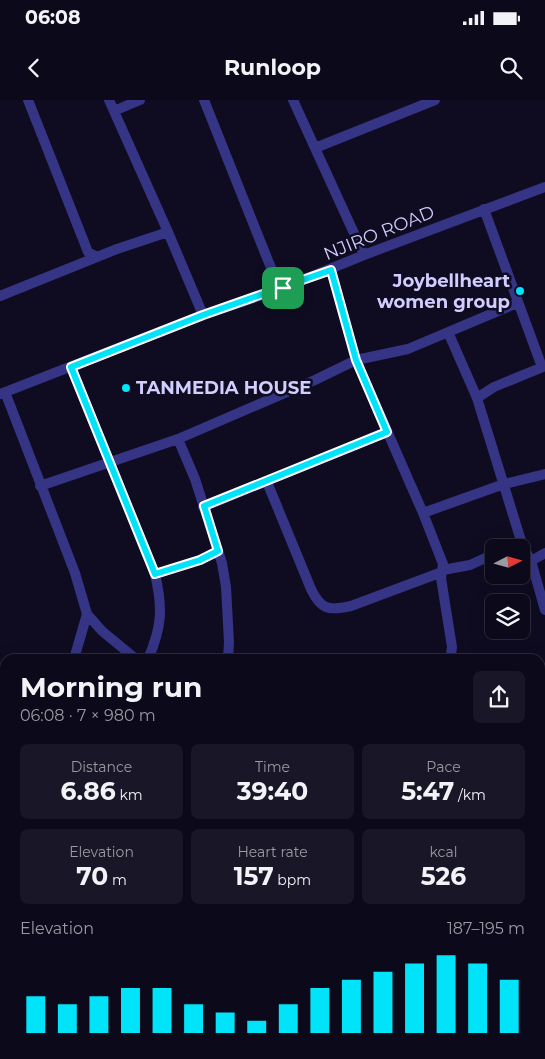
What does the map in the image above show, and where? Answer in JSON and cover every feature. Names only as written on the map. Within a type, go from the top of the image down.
[{"type":"street","points":[[28,100],[88,252],[97,257]]},
{"type":"street","points":[[109,100],[203,315]]},
{"type":"street","points":[[114,111],[140,100]]},
{"type":"street","points":[[204,100],[269,263],[277,281],[283,288]]},
{"type":"street","points":[[293,100],[364,256]]},
{"type":"street","points":[[315,148],[410,105],[436,100]]},
{"type":"street","name":"NJIRO ROAD","points":[[2,393],[203,315],[331,270],[484,209],[545,187]]},
{"type":"street","points":[[477,398],[494,387],[544,366],[518,303],[484,209]]},
{"type":"street","points":[[0,296],[97,257],[168,232]]},
{"type":"street","points":[[331,270],[356,360],[440,557],[443,570],[441,578],[452,647],[451,654]]},
{"type":"street","points":[[40,486],[178,439],[324,376],[356,360],[408,349],[518,303]]},
{"type":"street","points":[[448,332],[477,398],[520,539]]},
{"type":"street","points":[[71,367],[155,574],[161,610],[159,631],[150,654]]},
{"type":"street","points":[[2,393],[75,573],[86,614],[75,654]]},
{"type":"street","points":[[204,506],[387,432]]},
{"type":"street","points":[[178,439],[195,479],[218,551],[226,586],[228,654]]},
{"type":"street","points":[[423,514],[504,484],[545,474]]},
{"type":"street","points":[[267,482],[314,595],[318,603],[325,607],[336,609],[351,606],[443,570],[470,564],[485,558]]},
{"type":"street","points":[[155,574],[200,560],[218,551]]},
{"type":"street","points":[[545,553],[531,561],[545,610]]},
{"type":"street","points":[[86,614],[130,654]]},
{"type":"place","name":"Joybellheart women group","points":[[520,291]]},
{"type":"place","name":"TANMEDIA HOUSE","points":[[126,388]]},
{"type":"route","points":[[331,270],[356,360],[387,432],[204,506],[218,551],[200,560],[155,574],[71,367],[203,315],[283,288],[331,270]]}]
